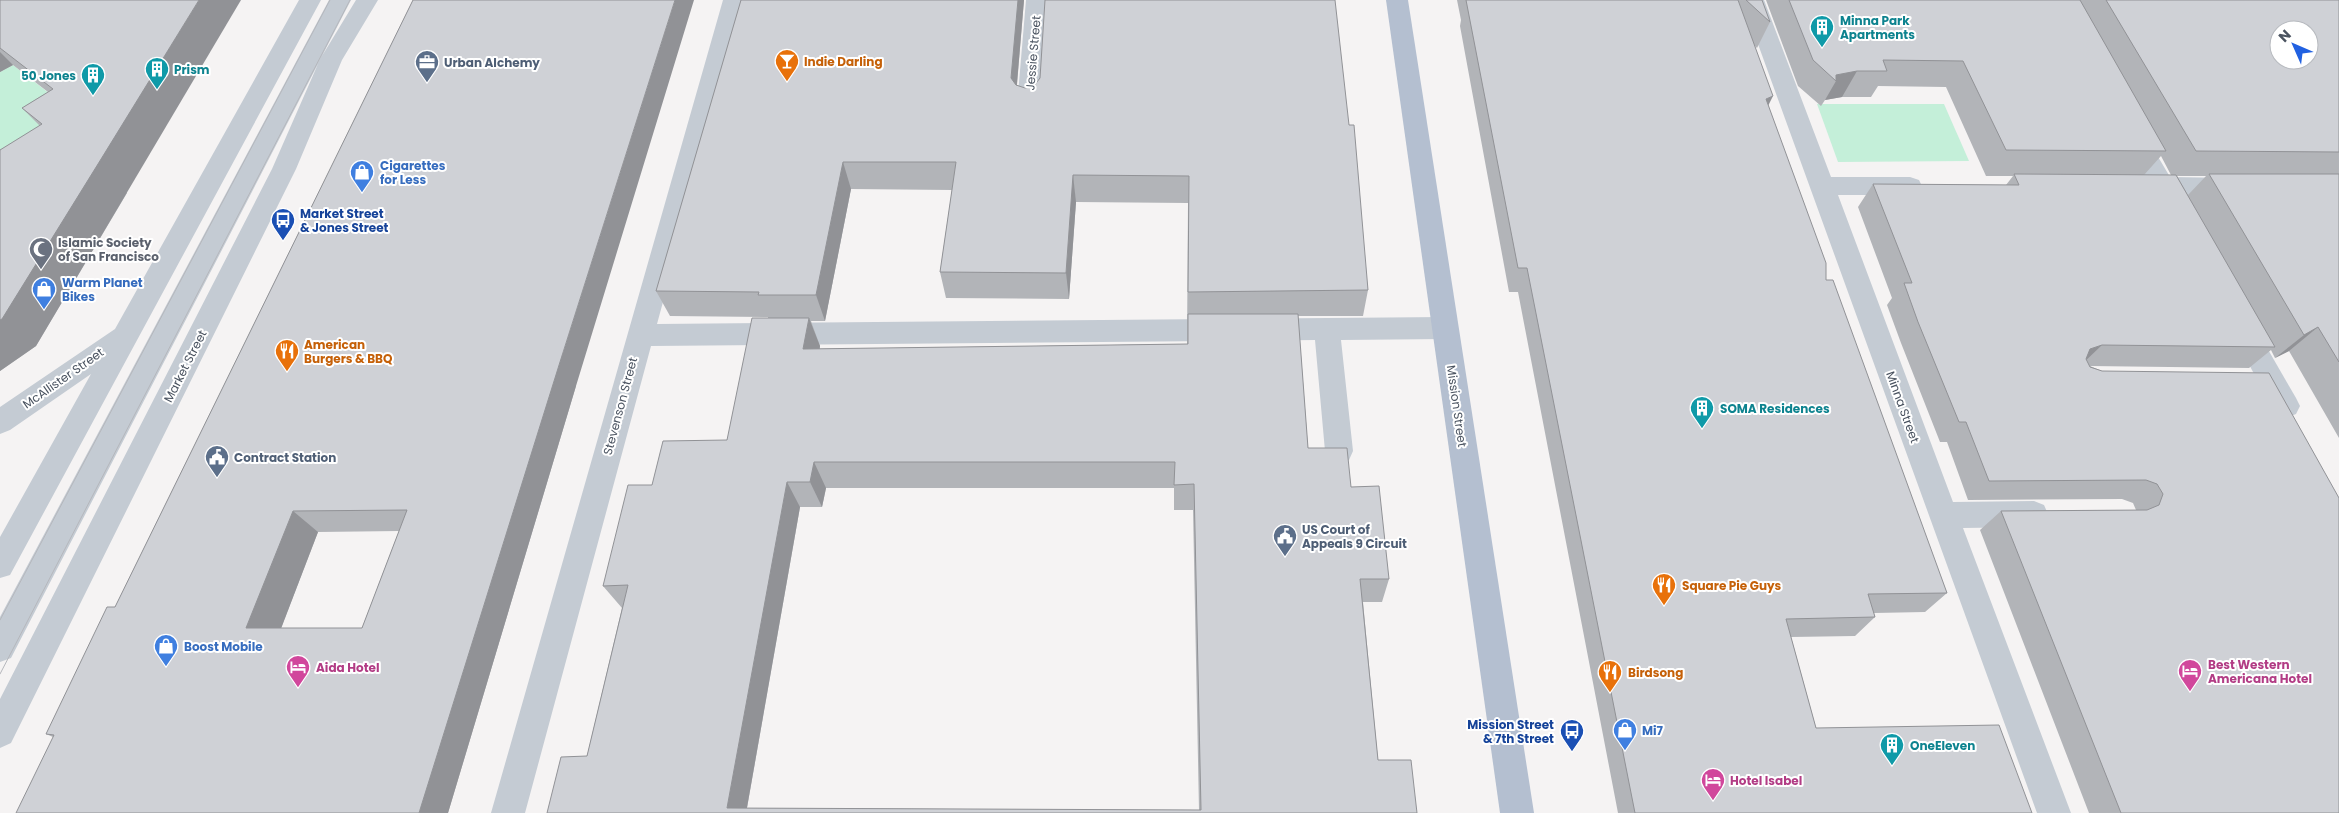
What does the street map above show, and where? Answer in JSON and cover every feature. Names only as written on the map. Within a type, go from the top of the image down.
[{"type":"main road","name":"Mission Street","points":[[1397,0],[1517,813]]},
{"type":"street","points":[[0,565],[8,531],[127,334],[310,0]]},
{"type":"street","points":[[0,648],[340,0]]},
{"type":"street","name":"Market Street","points":[[0,732],[284,168],[331,60],[367,0]]},
{"type":"street","name":"Stevenson Street","points":[[508,813],[734,0]]},
{"type":"street","name":"Jessie Street","points":[[1029,106],[1037,0]]},
{"type":"street","name":"Minna Street","points":[[1753,0],[2054,813]]},
{"type":"street","points":[[2122,113],[2187,230]]},
{"type":"street","points":[[1821,186],[1935,186]]},
{"type":"street","points":[[2124,186],[2255,187]]},
{"type":"street","points":[[2229,304],[2296,424]]},
{"type":"street","points":[[640,335],[1445,328]]},
{"type":"street","points":[[1327,329],[1339,452]]},
{"type":"street","name":"McAllister Street","points":[[0,422],[127,334]]},
{"type":"street","points":[[2240,380],[2272,381]]},
{"type":"street","points":[[1943,515],[2056,514]]},
{"type":"street","points":[[8,531],[59,536],[100,535]]},
{"type":"green space","points":[[13,65],[82,119],[0,194],[0,72]]},
{"type":"green space","points":[[1817,104],[1944,104],[1969,161],[1838,162]]},
{"type":"building","points":[[0,0],[199,0],[0,320],[0,150],[42,124],[22,108],[53,89],[0,48]]},
{"type":"building","points":[[413,0],[675,0],[419,813],[16,813],[54,735],[46,734],[107,607],[115,607]],"holes":[[[407,510],[362,628],[246,628],[293,511]]]},
{"type":"building","points":[[741,0],[1018,0],[1011,78],[1016,85],[1025,88],[1034,86],[1040,78],[1045,0],[1335,0],[1349,125],[1354,125],[1368,290],[1188,292],[1189,176],[1073,175],[1066,273],[940,272],[956,162],[843,162],[816,295],[758,295],[759,292],[656,291]]},
{"type":"building","name":"SOMA Residences","points":[[1466,0],[1738,0],[1773,96],[1766,99],[1826,263],[1826,280],[1833,280],[1947,593],[1868,594],[1875,617],[1786,619],[1816,728],[1999,725],[2032,813],[1635,813],[1527,268],[1518,268]]},
{"type":"building","points":[[1746,0],[1762,0],[1770,22]]},
{"type":"building","points":[[1789,0],[2080,0],[2166,151],[2006,150],[1963,61],[1883,60],[1887,71],[1857,71],[1836,75],[1836,81],[1813,60]]},
{"type":"building","points":[[2106,0],[2339,0],[2339,152],[2196,151]]},
{"type":"building","points":[[2014,174],[2176,175],[2275,347],[2102,345],[2090,349],[2086,359],[2090,367],[2102,371],[2269,373],[2339,498],[2339,813],[2121,813],[2001,511],[2147,510],[2159,505],[2163,494],[2157,484],[2146,480],[1989,481],[1966,422],[1959,422],[1918,322],[1904,283],[1912,283],[1873,184],[2019,185]]},
{"type":"building","points":[[2209,174],[2339,174],[2339,362],[2318,327],[2304,335]]},
{"type":"building","name":"US Court of Appeals 9 Circuit","points":[[1188,314],[1298,314],[1308,448],[1347,448],[1351,487],[1379,486],[1389,579],[1360,579],[1378,760],[1411,760],[1417,813],[547,813],[561,757],[587,756],[628,585],[603,586],[628,485],[652,485],[663,441],[727,440],[752,318],[809,318],[803,349],[1188,344]],"holes":[[[814,462],[1175,462],[1174,485],[1194,484],[1201,810],[727,808],[787,482],[810,482]]]},
{"type":"tram line","points":[[0,620],[330,0]]},
{"type":"tram line","points":[[0,674],[350,0]]},
{"type":"place","name":"Minna Park Apartments","points":[[1822,48]]},
{"type":"place","name":"Indie Darling","points":[[787,82]]},
{"type":"place","name":"Urban Alchemy","points":[[427,83]]},
{"type":"place","name":"Prism","points":[[157,90]]},
{"type":"place","name":"50 Jones","points":[[93,96]]},
{"type":"place","name":"Cigarettes for Less","points":[[362,193]]},
{"type":"place","name":"Market Street & Jones Street","points":[[283,241]]},
{"type":"place","name":"Islamic Society of San Francisco","points":[[41,270]]},
{"type":"place","name":"Warm Planet Bikes","points":[[44,310]]},
{"type":"place","name":"American Burgers & BBQ","points":[[287,372]]},
{"type":"place","name":"SOMA Residences","points":[[1702,429]]},
{"type":"place","name":"Contract Station","points":[[217,478]]},
{"type":"place","name":"US Court of Appeals 9 Circuit","points":[[1285,557]]},
{"type":"place","name":"Square Pie Guys","points":[[1664,606]]},
{"type":"place","name":"Boost Mobile","points":[[166,667]]},
{"type":"place","name":"Aida Hotel","points":[[298,688]]},
{"type":"place","name":"Best Western Americana Hotel","points":[[2190,692]]},
{"type":"place","name":"Birdsong","points":[[1610,693]]},
{"type":"place","name":"Mi7","points":[[1625,751]]},
{"type":"place","name":"Mission Street & 7th Street","points":[[1572,752]]},
{"type":"place","name":"OneEleven","points":[[1892,766]]},
{"type":"place","name":"Hotel Isabel","points":[[1713,801]]}]
